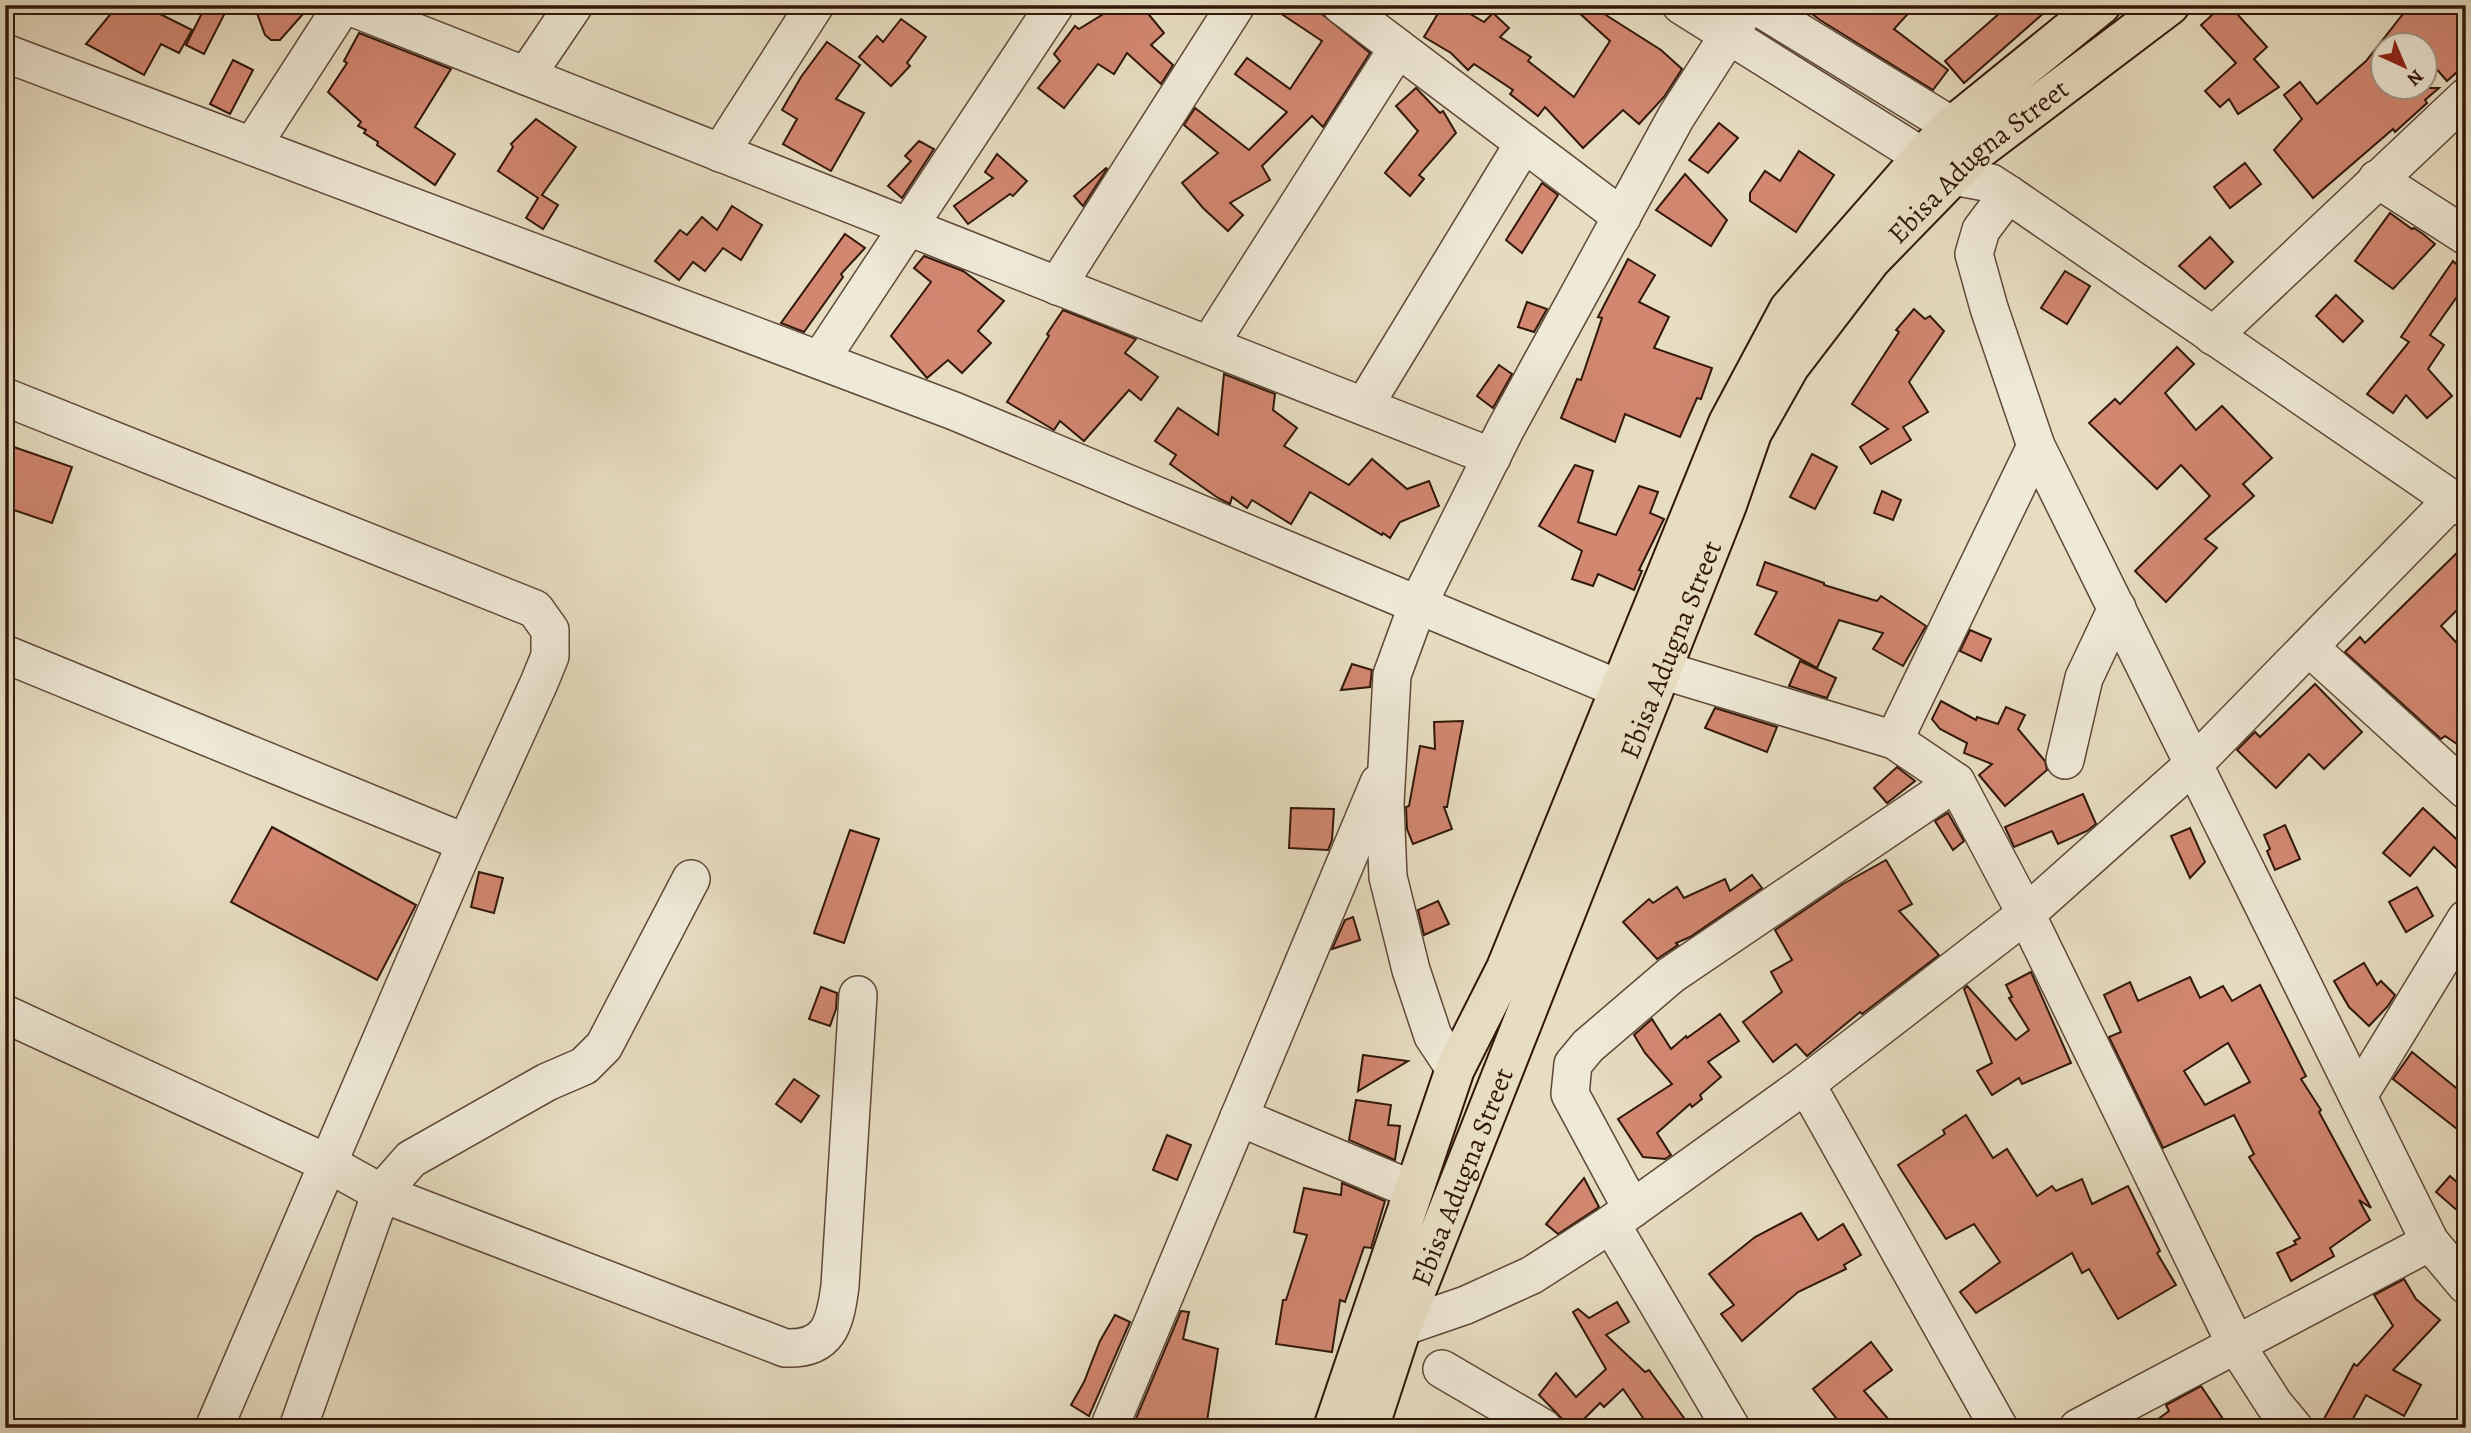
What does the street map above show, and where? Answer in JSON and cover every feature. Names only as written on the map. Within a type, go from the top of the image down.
[{"type":"main road","name":"Ebisa Adugna Street","points":[[1333,1428],[1455,1069],[1644,686],[1727,505],[1752,433],[1790,366],[1871,260],[1967,164],[2101,5]]},
{"type":"main road","name":"Ebisa Adugna Street","points":[[1967,164],[2170,5]]},
{"type":"main road","name":"Ebisa Adugna Street","points":[[1369,1428],[1402,1326],[1644,686]]},
{"type":"street","points":[[252,146],[345,5],[1492,457]]},
{"type":"street","points":[[526,76],[574,5]]},
{"type":"street","points":[[720,153],[815,5]]},
{"type":"street","points":[[820,360],[1055,5]]},
{"type":"street","points":[[1057,286],[1236,5]]},
{"type":"street","points":[[1341,5],[1622,217]]},
{"type":"street","points":[[1681,5],[1738,20],[1967,164],[1981,230],[1974,254],[1989,308],[2036,446],[2430,1242],[2466,1285]]},
{"type":"street","points":[[1402,1326],[1466,1305],[1532,1275],[1622,1216],[1806,1084],[2026,914],[2194,764],[2309,647],[2459,505],[1967,164],[1755,5]]},
{"type":"street","points":[[1455,1069],[1433,1036],[1411,970],[1388,877],[1385,804],[1392,675],[1418,604],[1492,457],[1676,117],[1738,20]]},
{"type":"street","points":[[1209,345],[1398,48]]},
{"type":"street","points":[[5,53],[954,411],[1418,604],[1644,686],[1894,740],[1956,782],[2026,914],[2236,1345],[2267,1395],[2294,1428]]},
{"type":"street","points":[[2213,335],[2466,97]]},
{"type":"street","points":[[1364,406],[1524,143]]},
{"type":"street","points":[[2377,179],[2466,236]]},
{"type":"street","points":[[5,397],[535,609],[550,630],[550,656],[466,843],[214,1428]]},
{"type":"street","points":[[1894,740],[2036,446]]},
{"type":"street","points":[[2065,760],[2084,678],[2117,608]]},
{"type":"street","points":[[2309,647],[2466,790]]},
{"type":"street","points":[[5,654],[466,843]]},
{"type":"street","points":[[1109,1428],[1386,765]]},
{"type":"street","points":[[1731,1428],[1622,1216],[1570,1094],[1573,1064],[1588,1045],[1671,975],[1956,782]]},
{"type":"street","points":[[298,1428],[381,1194],[411,1159],[547,1082],[584,1066],[604,1046],[691,879]]},
{"type":"street","points":[[2358,1096],[2466,919]]},
{"type":"street","points":[[5,1014],[329,1164],[381,1194],[785,1348],[804,1349],[824,1336],[836,1315],[858,995]]},
{"type":"street","points":[[1806,1084],[1999,1428]]},
{"type":"street","points":[[1239,1117],[1413,1191]]},
{"type":"street","points":[[2078,1428],[2430,1242]]},
{"type":"street","points":[[1442,1369],[1543,1428]]},
{"type":"building","points":[[118,5],[142,5],[192,30],[179,53],[161,44],[144,75],[86,44]]},
{"type":"building","points":[[206,5],[229,5],[204,54],[186,45]]},
{"type":"building","points":[[254,5],[311,5],[280,40],[271,40],[265,35]]},
{"type":"building","points":[[1118,5],[1141,5],[1164,33],[1151,45],[1173,65],[1161,84],[1127,53],[1114,74],[1098,64],[1064,108],[1038,88],[1060,61],[1054,54],[1075,26],[1079,29]]},
{"type":"building","points":[[1268,5],[1311,5],[1370,53],[1323,127],[1312,116],[1262,166],[1270,180],[1230,203],[1243,215],[1228,231],[1203,208],[1182,183],[1218,153],[1184,125],[1195,108],[1249,150],[1287,112],[1235,74],[1247,58],[1290,89],[1322,41]]},
{"type":"building","points":[[1443,5],[1455,5],[1484,22],[1493,13],[1509,28],[1500,37],[1531,57],[1528,61],[1574,97],[1610,41],[1577,11],[1581,5],[1590,5],[1661,50],[1682,69],[1664,97],[1639,124],[1623,110],[1583,148],[1545,107],[1538,116],[1510,94],[1513,90],[1474,64],[1468,70],[1451,53],[1424,37]]},
{"type":"building","points":[[1800,5],[1916,5],[1894,29],[1948,70],[1933,90]]},
{"type":"building","points":[[2009,5],[2053,5],[1964,83],[1945,61]]},
{"type":"building","points":[[2223,5],[2229,5],[2267,47],[2254,59],[2279,87],[2238,114],[2229,99],[2220,107],[2205,91],[2236,63],[2201,25]]},
{"type":"building","points":[[2410,5],[2466,5],[2466,64],[2447,81],[2440,73],[2440,32],[2389,32]]},
{"type":"building","points":[[901,19],[926,37],[907,63],[910,66],[891,86],[859,57],[877,36],[883,42]]},
{"type":"building","points":[[359,33],[451,69],[415,127],[455,154],[435,185],[377,145],[378,142],[364,133],[366,130],[358,126],[361,122],[328,92],[347,63],[344,61]]},
{"type":"building","points":[[827,42],[860,65],[836,99],[864,113],[831,171],[783,144],[797,119],[782,110],[801,77]]},
{"type":"building","points":[[2370,56],[2370,102],[2427,103],[2313,198],[2274,150],[2302,119],[2284,95],[2300,82],[2317,104]]},
{"type":"building","points":[[233,60],[253,70],[230,114],[210,104]]},
{"type":"building","points":[[1416,88],[1440,113],[1443,111],[1456,133],[1419,175],[1424,179],[1410,196],[1385,173],[1418,131],[1396,106]]},
{"type":"building","points":[[536,119],[576,147],[542,195],[558,205],[543,229],[526,218],[538,198],[498,171],[513,147],[511,144]]},
{"type":"building","points":[[1719,123],[1738,138],[1708,173],[1689,160]]},
{"type":"building","points":[[919,141],[934,149],[902,198],[888,186],[911,161],[905,156]]},
{"type":"building","points":[[1799,151],[1834,175],[1796,232],[1750,201],[1750,193],[1765,171],[1780,181]]},
{"type":"building","points":[[997,154],[1027,181],[1013,196],[1010,194],[968,224],[954,206],[993,178],[985,172]]},
{"type":"building","points":[[2245,163],[2261,184],[2230,208],[2214,187]]},
{"type":"building","points":[[1107,169],[1083,206],[1074,196]]},
{"type":"building","points":[[1685,174],[1727,220],[1711,246],[1656,210]]},
{"type":"building","points":[[1542,183],[1558,195],[1522,253],[1506,240]]},
{"type":"building","points":[[732,206],[762,225],[741,260],[723,248],[705,271],[693,262],[679,280],[655,261],[680,230],[687,235],[702,217],[717,230]]},
{"type":"building","points":[[2390,213],[2435,244],[2393,289],[2355,261]]},
{"type":"building","points":[[845,234],[865,248],[841,274],[843,277],[804,332],[781,323]]},
{"type":"building","points":[[2210,237],[2233,262],[2205,289],[2179,266]]},
{"type":"building","points":[[924,256],[963,271],[1004,301],[978,331],[991,343],[962,373],[948,360],[927,378],[891,336],[931,282],[914,268]]},
{"type":"building","points":[[1628,259],[1655,275],[1639,302],[1669,317],[1654,348],[1712,368],[1701,399],[1697,398],[1680,437],[1625,414],[1615,442],[1561,418],[1577,379],[1581,380],[1602,318],[1598,317]]},
{"type":"building","points":[[2453,261],[2466,273],[2466,284],[2430,335],[2444,345],[2428,369],[2452,396],[2427,418],[2406,395],[2393,413],[2367,394],[2409,342],[2401,337]]},
{"type":"building","points":[[2065,271],[2090,286],[2067,324],[2041,308]]},
{"type":"building","points":[[2336,295],[2363,321],[2343,342],[2316,316]]},
{"type":"building","points":[[1527,302],[1547,309],[1534,332],[1518,327]]},
{"type":"building","points":[[1914,309],[1925,319],[1930,316],[1944,331],[1909,382],[1928,412],[1903,427],[1911,440],[1871,464],[1860,447],[1888,429],[1852,404],[1899,332],[1896,330]]},
{"type":"building","points":[[1063,310],[1136,339],[1125,353],[1158,377],[1141,400],[1129,390],[1084,441],[1060,421],[1054,430],[1007,402]]},
{"type":"building","points":[[2177,347],[2194,364],[2165,393],[2196,430],[2222,406],[2272,458],[2243,484],[2254,496],[2205,539],[2217,548],[2166,602],[2135,571],[2210,496],[2181,465],[2157,489],[2089,423],[2115,399],[2120,404]]},
{"type":"building","points":[[1499,365],[1512,374],[1493,408],[1477,396]]},
{"type":"building","points":[[1224,374],[1275,394],[1273,410],[1297,428],[1284,446],[1349,485],[1372,459],[1407,489],[1429,481],[1439,506],[1400,522],[1390,538],[1310,492],[1291,524],[1252,500],[1247,508],[1232,497],[1230,504],[1218,498],[1170,464],[1176,455],[1155,441],[1178,408],[1218,435]]},
{"type":"building","points":[[5,444],[72,467],[52,523],[5,507]]},
{"type":"building","points":[[1812,454],[1837,467],[1815,509],[1790,497]]},
{"type":"building","points":[[1575,465],[1593,471],[1578,522],[1616,535],[1639,486],[1658,492],[1650,513],[1664,519],[1639,570],[1642,571],[1634,590],[1598,574],[1593,586],[1572,579],[1582,551],[1539,526]]},
{"type":"building","points":[[1882,491],[1901,500],[1893,520],[1874,513]]},
{"type":"building","points":[[2466,544],[2466,601],[2441,626],[2466,653],[2466,750],[2445,736],[2441,739],[2345,652],[2360,637],[2365,643]]},
{"type":"building","points":[[1765,562],[1824,585],[1877,601],[1881,596],[1926,626],[1903,666],[1873,649],[1883,633],[1839,620],[1817,668],[1755,634],[1777,592],[1757,585]]},
{"type":"building","points":[[1970,630],[1991,639],[1981,661],[1960,651]]},
{"type":"building","points":[[1800,661],[1836,678],[1827,698],[1789,686]]},
{"type":"building","points":[[1352,664],[1372,670],[1370,687],[1341,690]]},
{"type":"building","points":[[2315,684],[2362,732],[2324,769],[2309,754],[2276,788],[2237,750],[2255,732],[2260,737]]},
{"type":"building","points":[[1941,701],[1976,720],[1977,717],[1998,724],[2006,707],[2025,715],[2018,729],[2045,761],[2047,770],[2005,806],[1979,775],[1992,764],[1964,753],[1967,743],[1940,729],[1932,719]]},
{"type":"building","points":[[1715,708],[1777,727],[1767,752],[1705,728]]},
{"type":"building","points":[[1463,721],[1447,807],[1444,807],[1452,829],[1413,844],[1407,829],[1406,807],[1409,806],[1420,746],[1435,749],[1434,722]]},
{"type":"building","points":[[1897,767],[1915,781],[1887,803],[1874,788]]},
{"type":"building","points":[[2083,794],[2096,824],[2087,831],[2058,844],[2052,831],[2014,847],[2005,827]]},
{"type":"building","points":[[1291,808],[1334,809],[1332,840],[1328,850],[1289,848]]},
{"type":"building","points":[[2423,808],[2466,848],[2466,877],[2434,847],[2410,876],[2383,853]]},
{"type":"building","points":[[1948,813],[1964,841],[1953,850],[1935,821]]},
{"type":"building","points":[[2285,825],[2300,859],[2275,870],[2264,835]]},
{"type":"building","points":[[272,827],[416,905],[377,980],[231,902]]},
{"type":"building","points":[[2190,828],[2205,862],[2190,878],[2171,836]]},
{"type":"building","points":[[850,830],[879,839],[844,943],[814,933]]},
{"type":"building","points":[[1886,860],[1912,904],[1899,911],[1939,955],[1862,1014],[1860,1012],[1807,1056],[1796,1044],[1773,1062],[1743,1022],[1782,992],[1771,972],[1792,960],[1775,930],[1843,884]]},
{"type":"building","points":[[479,872],[503,878],[494,913],[471,907]]},
{"type":"building","points":[[1752,875],[1762,888],[1690,937],[1676,943],[1678,945],[1657,959],[1623,922],[1649,899],[1653,903],[1677,887],[1684,898],[1725,879],[1730,891]]},
{"type":"building","points":[[2417,887],[2433,916],[2406,932],[2389,902]]},
{"type":"building","points":[[1438,901],[1449,924],[1424,935],[1418,910]]},
{"type":"building","points":[[1353,917],[1360,940],[1332,949],[1345,920]]},
{"type":"building","points":[[2364,963],[2377,985],[2381,981],[2395,995],[2369,1026],[2349,1007],[2334,981]]},
{"type":"building","points":[[2031,972],[2071,1063],[2022,1084],[2019,1078],[1992,1095],[1977,1071],[1992,1063],[1964,989],[1967,986],[2016,1040],[2029,1030],[2009,998],[2012,997],[2006,985]]},
{"type":"building","points":[[2190,977],[2200,998],[2223,986],[2232,1001],[2260,985],[2306,1076],[2301,1079],[2321,1110],[2319,1112],[2371,1208],[2359,1200],[2370,1220],[2330,1248],[2334,1256],[2291,1281],[2277,1253],[2296,1244],[2294,1241],[2300,1238],[2249,1157],[2254,1154],[2234,1115],[2163,1148],[2109,1037],[2121,1032],[2104,995],[2130,982],[2138,1001]],"holes":[[[2228,1043],[2250,1082],[2205,1105],[2184,1071]]]},
{"type":"building","points":[[821,987],[837,993],[836,1009],[830,1026],[809,1019]]},
{"type":"building","points":[[1720,1014],[1739,1041],[1708,1062],[1721,1077],[1700,1095],[1702,1099],[1692,1107],[1690,1104],[1657,1133],[1671,1155],[1665,1159],[1643,1157],[1618,1119],[1672,1084],[1645,1053],[1634,1035],[1652,1019],[1671,1049]]},
{"type":"building","points":[[2412,1052],[2466,1096],[2466,1136],[2393,1079]]},
{"type":"building","points":[[1363,1055],[1408,1061],[1358,1091]]},
{"type":"building","points":[[794,1079],[819,1096],[801,1122],[776,1104]]},
{"type":"building","points":[[1356,1100],[1391,1105],[1388,1125],[1400,1126],[1395,1160],[1349,1140]]},
{"type":"building","points":[[1966,1115],[1993,1158],[2007,1149],[2037,1196],[2052,1186],[2056,1191],[2082,1179],[2092,1204],[2128,1186],[2160,1251],[2157,1253],[2176,1285],[2118,1319],[2089,1269],[2082,1273],[2072,1253],[1976,1313],[1960,1292],[2000,1262],[1974,1224],[1946,1239],[1898,1165],[1945,1134],[1943,1130]]},
{"type":"building","points":[[1167,1135],[1191,1145],[1177,1180],[1153,1170]]},
{"type":"building","points":[[2450,1176],[2466,1190],[2466,1218],[2436,1192]]},
{"type":"building","points":[[1584,1178],[1599,1207],[1558,1234],[1546,1224]]},
{"type":"building","points":[[1342,1183],[1385,1201],[1371,1248],[1364,1247],[1345,1302],[1340,1300],[1332,1352],[1276,1344],[1283,1300],[1286,1300],[1307,1235],[1294,1232],[1304,1188],[1341,1195]]},
{"type":"building","points":[[1801,1213],[1818,1240],[1843,1224],[1861,1255],[1844,1265],[1846,1269],[1798,1292],[1742,1341],[1721,1314],[1734,1305],[1709,1274],[1755,1237]]},
{"type":"building","points":[[2404,1279],[2416,1299],[2440,1320],[2393,1370],[2421,1385],[2404,1416],[2366,1395],[2348,1428],[2319,1428],[2354,1364],[2357,1366],[2393,1326],[2374,1295]]},
{"type":"building","points":[[1617,1302],[1629,1322],[1606,1335],[1645,1372],[1649,1370],[1684,1418],[1670,1428],[1650,1428],[1623,1389],[1604,1407],[1600,1403],[1575,1428],[1571,1428],[1539,1395],[1556,1373],[1576,1397],[1606,1369],[1573,1312],[1578,1309],[1589,1318]]},
{"type":"building","points":[[1181,1311],[1189,1312],[1183,1339],[1218,1349],[1206,1428],[1158,1428],[1135,1421]]},
{"type":"building","points":[[1115,1315],[1130,1322],[1089,1416],[1071,1405]]},
{"type":"building","points":[[1871,1342],[1892,1370],[1864,1391],[1896,1428],[1844,1428],[1813,1389]]},
{"type":"building","points":[[2201,1386],[2229,1428],[2146,1428],[2169,1411],[2166,1405]]}]
